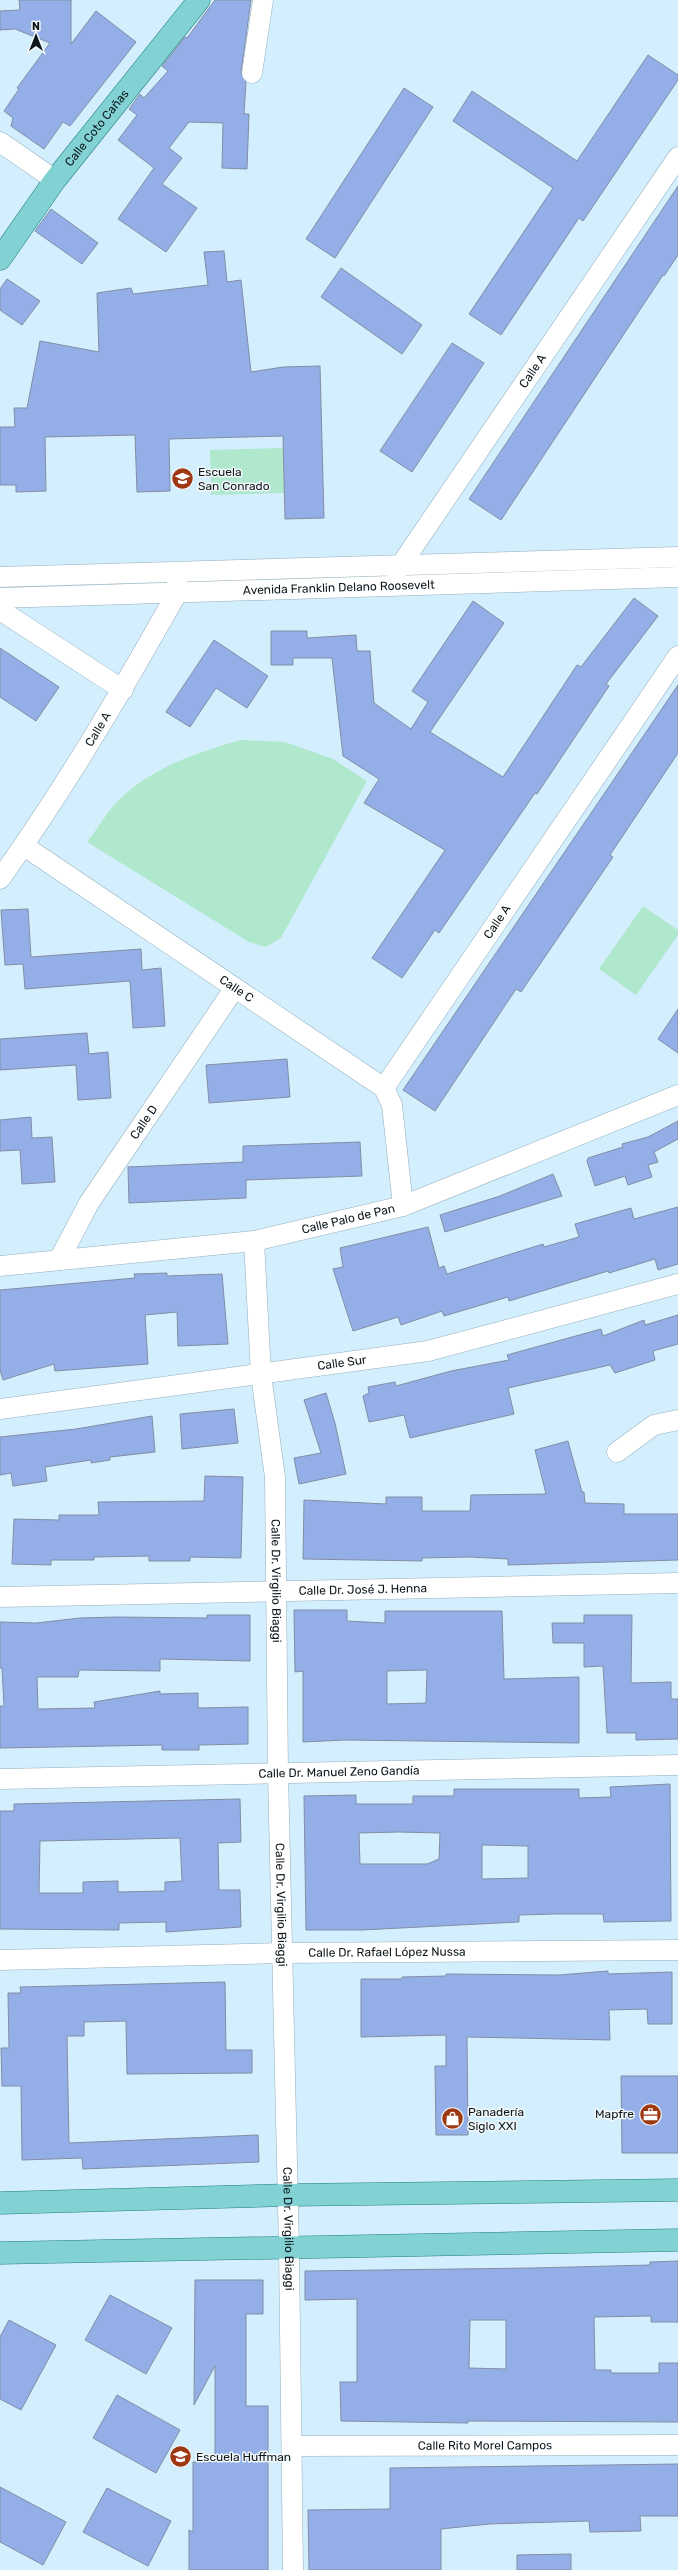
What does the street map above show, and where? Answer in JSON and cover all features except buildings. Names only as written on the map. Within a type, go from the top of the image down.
[{"type":"main road","name":"Calle Coto Cañas","points":[[0,259],[55,180],[200,0]]},
{"type":"main road","points":[[0,2203],[288,2195],[678,2190]]},
{"type":"main road","points":[[0,2253],[678,2240]]},
{"type":"street","points":[[252,73],[263,0]]},
{"type":"street","points":[[0,142],[55,180]]},
{"type":"street","name":"Calle A","points":[[389,586],[401,565],[678,157]]},
{"type":"street","name":"Avenida Franklin Delano Roosevelt","points":[[0,577],[678,557]]},
{"type":"street","name":"Calle A","points":[[0,879],[24,846],[123,690],[176,593],[176,572]]},
{"type":"street","name":"Avenida Franklin Delano Roosevelt","points":[[0,598],[678,577]]},
{"type":"street","points":[[0,610],[123,690]]},
{"type":"street","name":"Calle A","points":[[384,1088],[678,656]]},
{"type":"street","name":"Calle C","points":[[24,846],[234,989],[384,1088]]},
{"type":"street","name":"Calle D","points":[[59,1260],[89,1203],[234,989]]},
{"type":"street","points":[[384,1088],[392,1105],[403,1206]]},
{"type":"street","name":"Calle Palo de Pan","points":[[0,1266],[254,1241],[403,1206],[678,1095]]},
{"type":"street","name":"Calle Dr. Virgilio Biaggi","points":[[254,1241],[261,1375],[275,1477],[275,1592],[289,2248],[293,2570]]},
{"type":"street","name":"Calle Sur","points":[[0,1409],[261,1375],[428,1351],[678,1284]]},
{"type":"street","points":[[617,1452],[654,1425],[678,1420]]},
{"type":"street","name":"Calle Dr. José J. Henna","points":[[0,1597],[678,1583]]},
{"type":"street","name":"Calle Dr. Manuel Zeno Gandía","points":[[0,1779],[678,1765]]},
{"type":"street","name":"Calle Dr. Rafael López Nussa","points":[[0,1960],[283,1953],[678,1950]]},
{"type":"street","name":"Calle Rito Morel Campos","points":[[292,2446],[678,2445]]},
{"type":"green space","points":[[284,448],[285,493],[211,495],[210,450]]},
{"type":"green space","points":[[241,740],[285,742],[333,759],[367,781],[281,938],[266,947],[249,942],[87,842],[118,801],[149,776],[194,755]]},
{"type":"green space","points":[[643,906],[678,930],[678,935],[636,995],[599,969]]},
{"type":"place","name":"Escuela San Conrado","points":[[182,479]]},
{"type":"place","name":"Mapfre","points":[[650,2114]]},
{"type":"place","name":"Panadería Siglo XXI","points":[[452,2119]]},
{"type":"place","name":"Escuela Huffman","points":[[180,2457]]}]
